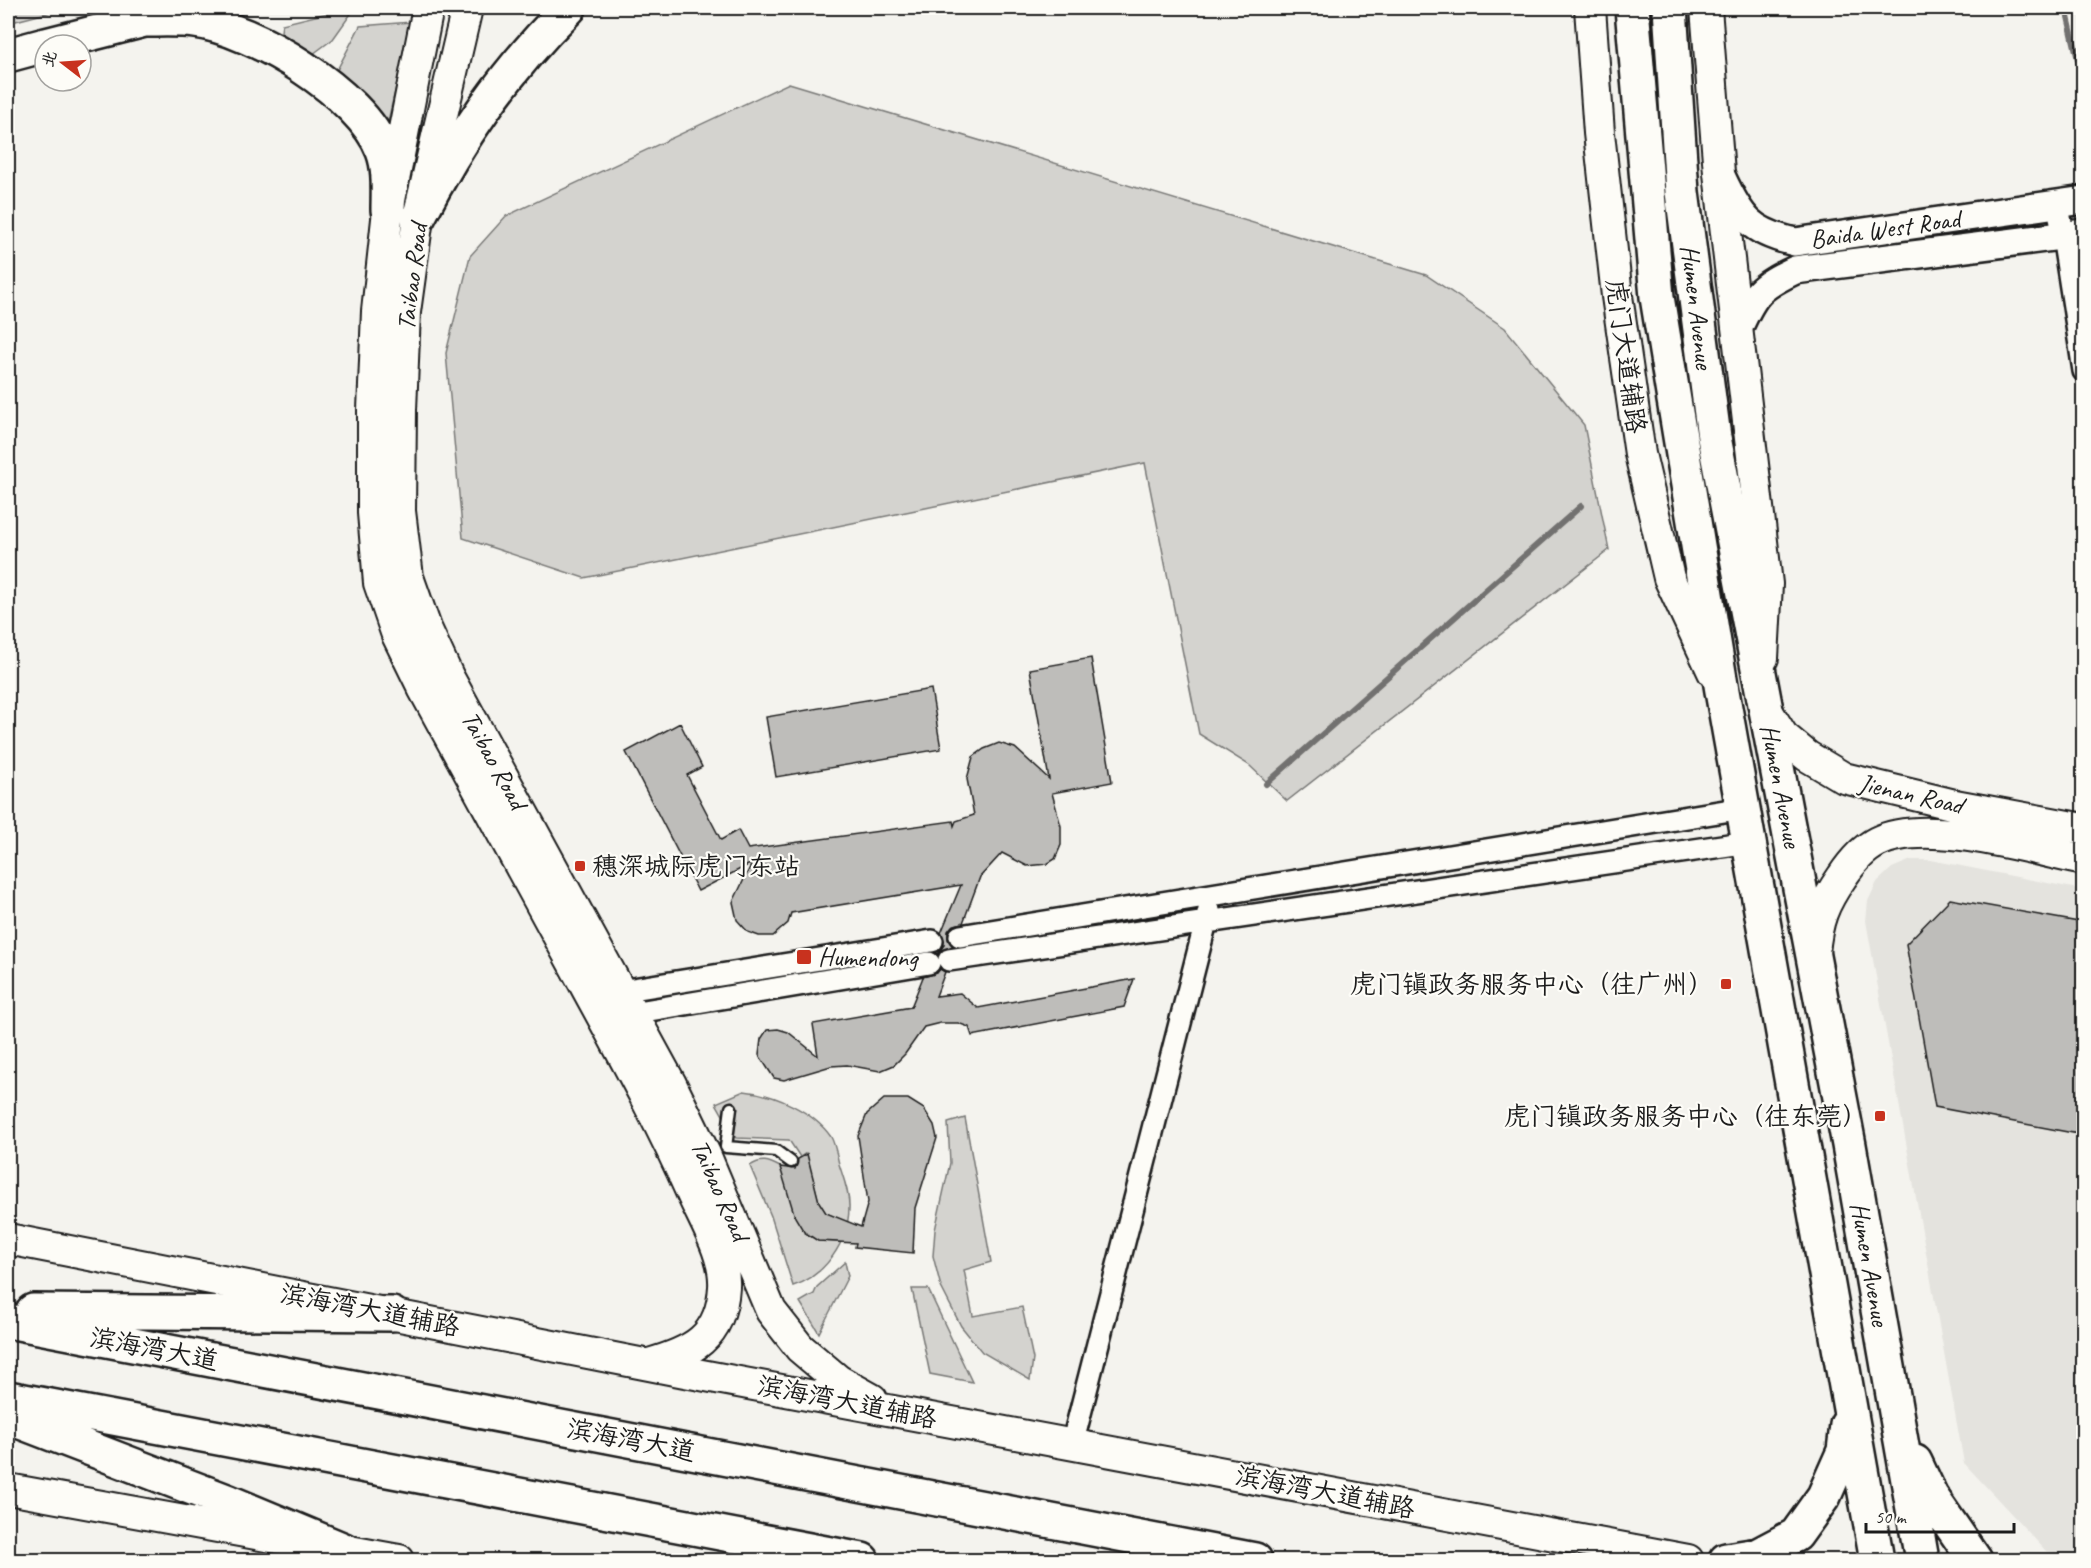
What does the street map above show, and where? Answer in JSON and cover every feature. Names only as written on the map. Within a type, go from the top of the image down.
[{"type":"main road","points":[[93,33],[192,8]]},
{"type":"main road","name":"Taibao Road","points":[[429,8],[403,214],[405,312],[400,511],[408,577],[426,628],[449,678],[626,1002],[705,1154],[771,1311],[800,1348],[838,1380],[896,1411]]},
{"type":"main road","name":"Taibao Road","points":[[467,8],[403,214],[376,311],[372,513],[380,583],[397,635],[423,688],[644,1094],[678,1163],[721,1261],[724,1286],[719,1310],[708,1335],[682,1355],[649,1364]]},
{"type":"main road","points":[[403,214],[449,158],[494,93],[532,44],[568,8]]},
{"type":"main road","name":"虎门大道辅路","points":[[1590,8],[1599,133],[1617,296],[1640,454],[1669,578],[1722,691]]},
{"type":"main road","name":"Humen Avenue","points":[[1632,8],[1657,297],[1722,691],[1877,1560]]},
{"type":"main road","name":"Humen Avenue","points":[[1670,8],[1682,192],[1713,425],[1814,956],[1922,1560]]},
{"type":"main road","points":[[1706,8],[1719,173],[1767,584],[1764,696]]},
{"type":"main road","points":[[144,20],[195,21],[240,34],[294,62],[333,89],[365,121],[384,152],[403,214]]},
{"type":"main road","points":[[8,55],[33,48]]},
{"type":"main road","name":"Jienan Road","points":[[1764,696],[1783,736],[1807,756],[1844,778],[1955,805],[2084,829]]},
{"type":"main road","name":"Jienan Road","points":[[1814,956],[1816,925],[1829,896],[1850,866],[1876,843],[1905,833],[1950,834],[2084,860]]},
{"type":"main road","name":"滨海湾大道辅路","points":[[8,1239],[1072,1445],[1688,1560]]},
{"type":"main road","points":[[8,1310],[392,1314]]},
{"type":"main road","name":"滨海湾大道","points":[[8,1321],[1255,1560]]},
{"type":"main road","points":[[8,1398],[862,1560]]},
{"type":"main road","points":[[1726,1560],[1758,1555],[1796,1535],[1824,1496],[1844,1450],[1849,1402]]},
{"type":"main road","points":[[8,1417],[229,1502],[344,1550]]},
{"type":"main road","points":[[1897,1422],[1931,1496],[1975,1560]]},
{"type":"main road","points":[[8,1489],[399,1560]]},
{"type":"street","name":"Baida West Road","points":[[1719,173],[1734,205],[1750,224],[1768,236],[1795,242],[2071,202]]},
{"type":"street","points":[[2071,202],[2084,371]]},
{"type":"street","name":"Baida West Road","points":[[1738,329],[1749,303],[1766,284],[1795,270],[2073,234]]},
{"type":"street","points":[[960,936],[1743,808]]},
{"type":"street","points":[[626,1002],[939,962],[1749,842]]},
{"type":"street","points":[[1072,1445],[1212,896]]},
{"type":"street","points":[[626,1002],[932,941]]},
{"type":"lane","points":[[731,1108],[726,1148],[776,1151],[791,1162]]},
{"type":"shaded area","points":[[8,8],[66,8],[8,23]]},
{"type":"shaded area","points":[[355,8],[333,39],[313,54],[280,40],[282,24]]},
{"type":"shaded area","points":[[411,22],[386,130],[336,72],[360,26]]},
{"type":"shaded area","points":[[789,83],[1426,275],[1505,328],[1584,425],[1609,550],[1287,801],[1249,765],[1199,734],[1145,463],[584,578],[463,538],[446,353],[470,256],[506,216]]},
{"type":"shaded area","points":[[1911,860],[1931,860],[2083,890],[2083,1560],[2046,1551],[1964,1463],[1866,921],[1868,901],[1877,882],[1892,868]]},
{"type":"shaded area","points":[[744,1091],[780,1100],[814,1119],[834,1143],[846,1186],[848,1221],[839,1245],[825,1266],[805,1281],[793,1286],[771,1216],[750,1166],[765,1161],[780,1167],[804,1232],[818,1241],[840,1242],[840,1219],[826,1213],[819,1202],[806,1153],[800,1157],[789,1140],[736,1138],[716,1103]]},
{"type":"shaded area","points":[[965,1118],[991,1262],[964,1270],[973,1316],[1022,1307],[1033,1359],[1030,1380],[982,1352],[961,1326],[941,1287],[933,1256],[935,1230],[950,1163],[948,1123]]},
{"type":"shaded area","points":[[845,1262],[848,1276],[819,1333],[800,1302],[814,1294],[817,1287]]},
{"type":"shaded area","points":[[912,1289],[928,1289],[972,1382],[930,1374]]},
{"type":"building","points":[[1091,658],[1112,782],[1052,793],[1061,826],[1061,845],[1055,859],[1047,864],[1027,866],[1002,853],[980,877],[963,923],[952,926],[948,931],[948,939],[953,946],[938,954],[936,953],[944,945],[941,933],[961,885],[791,913],[788,923],[773,936],[759,936],[748,932],[737,920],[733,902],[752,863],[698,891],[626,752],[680,723],[702,767],[687,775],[721,840],[738,830],[748,849],[953,821],[954,826],[956,821],[974,815],[967,779],[973,757],[984,749],[999,743],[1015,748],[1049,779],[1030,669]]},
{"type":"building","points":[[931,689],[941,749],[776,777],[766,717]]},
{"type":"building","points":[[1950,899],[2084,923],[2084,1135],[1935,1107],[1906,944]]},
{"type":"building","points":[[940,969],[945,972],[936,996],[960,993],[978,1008],[1134,979],[1124,1007],[972,1036],[969,1027],[958,1023],[940,1023],[924,1027],[905,1054],[894,1065],[880,1071],[847,1065],[831,1066],[784,1080],[774,1078],[759,1055],[761,1039],[767,1030],[778,1029],[788,1032],[818,1056],[813,1024],[911,1007],[923,977],[937,973]]},
{"type":"building","points":[[884,1099],[908,1099],[924,1109],[934,1125],[937,1138],[915,1208],[913,1253],[855,1247],[856,1243],[818,1241],[804,1232],[795,1217],[780,1167],[795,1169],[798,1159],[807,1154],[819,1202],[826,1213],[861,1227],[868,1202],[858,1136],[867,1114]]},
{"type":"waterway","points":[[2066,8],[2084,86]]},
{"type":"waterway","points":[[1266,784],[1581,506]]},
{"type":"place","name":"穗深城际虎门东站","points":[[580,866]]},
{"type":"place","name":"Humendong","points":[[804,957]]},
{"type":"place","name":"虎门镇政务服务中心（往广州）","points":[[1726,984]]},
{"type":"place","name":"虎门镇政务服务中心（往东莞）","points":[[1880,1116]]}]
